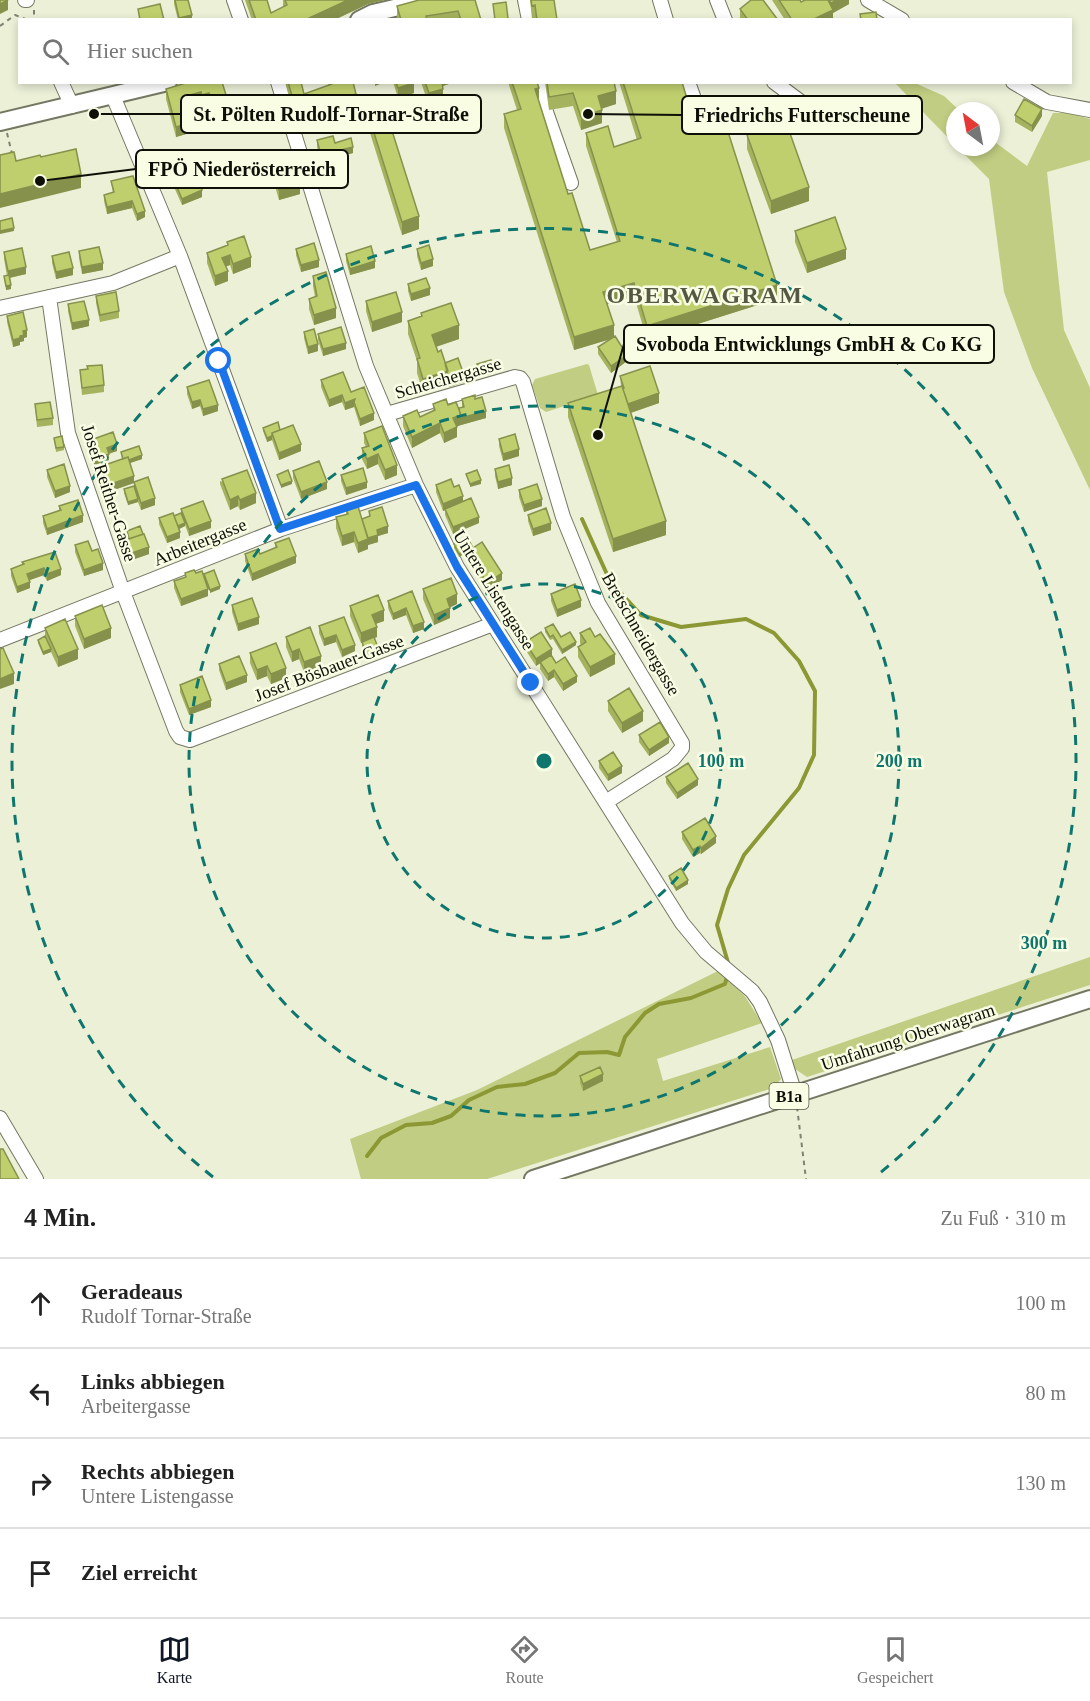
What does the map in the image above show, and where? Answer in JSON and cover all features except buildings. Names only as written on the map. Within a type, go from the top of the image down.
[{"type":"main road","points":[[363,18],[373,13],[429,0]]},
{"type":"main road","points":[[2,122],[160,84]]},
{"type":"main road","name":"Umfahrung Oberwagram","points":[[533,1179],[1090,999]]},
{"type":"street","points":[[234,0],[240,18]]},
{"type":"street","points":[[525,0],[529,18]]},
{"type":"street","points":[[660,0],[665,18]]},
{"type":"street","points":[[717,0],[724,18]]},
{"type":"street","points":[[868,0],[899,18]]},
{"type":"street","points":[[62,84],[72,106]]},
{"type":"street","name":"Untere Listengasse","points":[[279,84],[366,366],[416,485],[457,567],[682,923],[706,952],[752,992],[767,1013],[795,1094]]},
{"type":"street","points":[[541,84],[546,112],[571,183]]},
{"type":"street","points":[[689,84],[703,124]]},
{"type":"street","points":[[777,84],[818,114]]},
{"type":"street","points":[[1016,84],[1047,102],[1090,110]]},
{"type":"street","points":[[113,96],[180,256],[280,529]]},
{"type":"street","points":[[0,308],[113,283],[180,256]]},
{"type":"street","name":"Josef Reither-Gasse","points":[[49,297],[68,433],[123,592],[177,734]]},
{"type":"street","name":"Scheichergasse","points":[[387,414],[515,377],[520,378]]},
{"type":"street","name":"Bretschneidergasse","points":[[520,378],[563,518],[598,603],[682,743],[682,748],[673,759],[606,801]]},
{"type":"street","name":"Arbeitergasse","points":[[0,640],[280,529],[416,485]]},
{"type":"street","name":"Josef Bösbauer-Gasse","points":[[177,734],[190,740],[494,624]]},
{"type":"street","points":[[0,1118],[36,1179]]},
{"type":"path","points":[[0,26],[15,15],[23,18]]},
{"type":"path","points":[[2,122],[13,157]]},
{"type":"path","points":[[795,1094],[806,1179]]},
{"type":"green space","points":[[896,84],[917,84],[944,96],[950,102],[946,102],[946,136]]},
{"type":"green space","points":[[1053,113],[1070,113],[1090,119],[1090,160],[1047,172],[1064,330],[1090,388],[1090,490],[1032,368],[1004,292],[989,179],[966,156],[1000,156],[1000,146],[1027,166]]},
{"type":"green space","points":[[587,364],[598,395],[546,412],[540,408],[532,385],[535,379]]},
{"type":"green space","points":[[1090,957],[1090,985],[807,1077],[795,1069],[792,1060]]},
{"type":"green space","points":[[718,971],[744,995],[762,1023],[657,1059],[663,1081],[770,1047],[781,1079],[773,1088],[487,1179],[361,1179],[350,1139],[477,1090]]},
{"type":"waterway","points":[[582,519],[610,581],[641,615],[681,627],[746,619],[774,633],[799,661],[815,691],[814,755],[799,788],[744,855],[728,889],[717,925],[729,966]]},
{"type":"waterway","points":[[367,1156],[381,1138],[406,1125],[432,1123],[451,1116],[469,1100],[497,1087],[525,1084],[555,1073],[579,1053],[607,1052],[619,1055],[625,1037],[645,1013],[659,1004],[691,998],[725,984],[728,973]]},
{"type":"place","name":"St. Pölten Rudolf-Tornar-Straße","points":[[94,114]]},
{"type":"place","name":"Friedrichs Futterscheune","points":[[588,114]]},
{"type":"place","name":"FPÖ Niederösterreich","points":[[40,181]]},
{"type":"place","name":"Svoboda Entwicklungs GmbH & Co KG","points":[[598,435]]},
{"type":"district","name":"OBERWAGRAM","points":[[705,295]]},
{"type":"route","points":[[219,361],[280,529],[416,485],[457,567],[531,683]]}]
